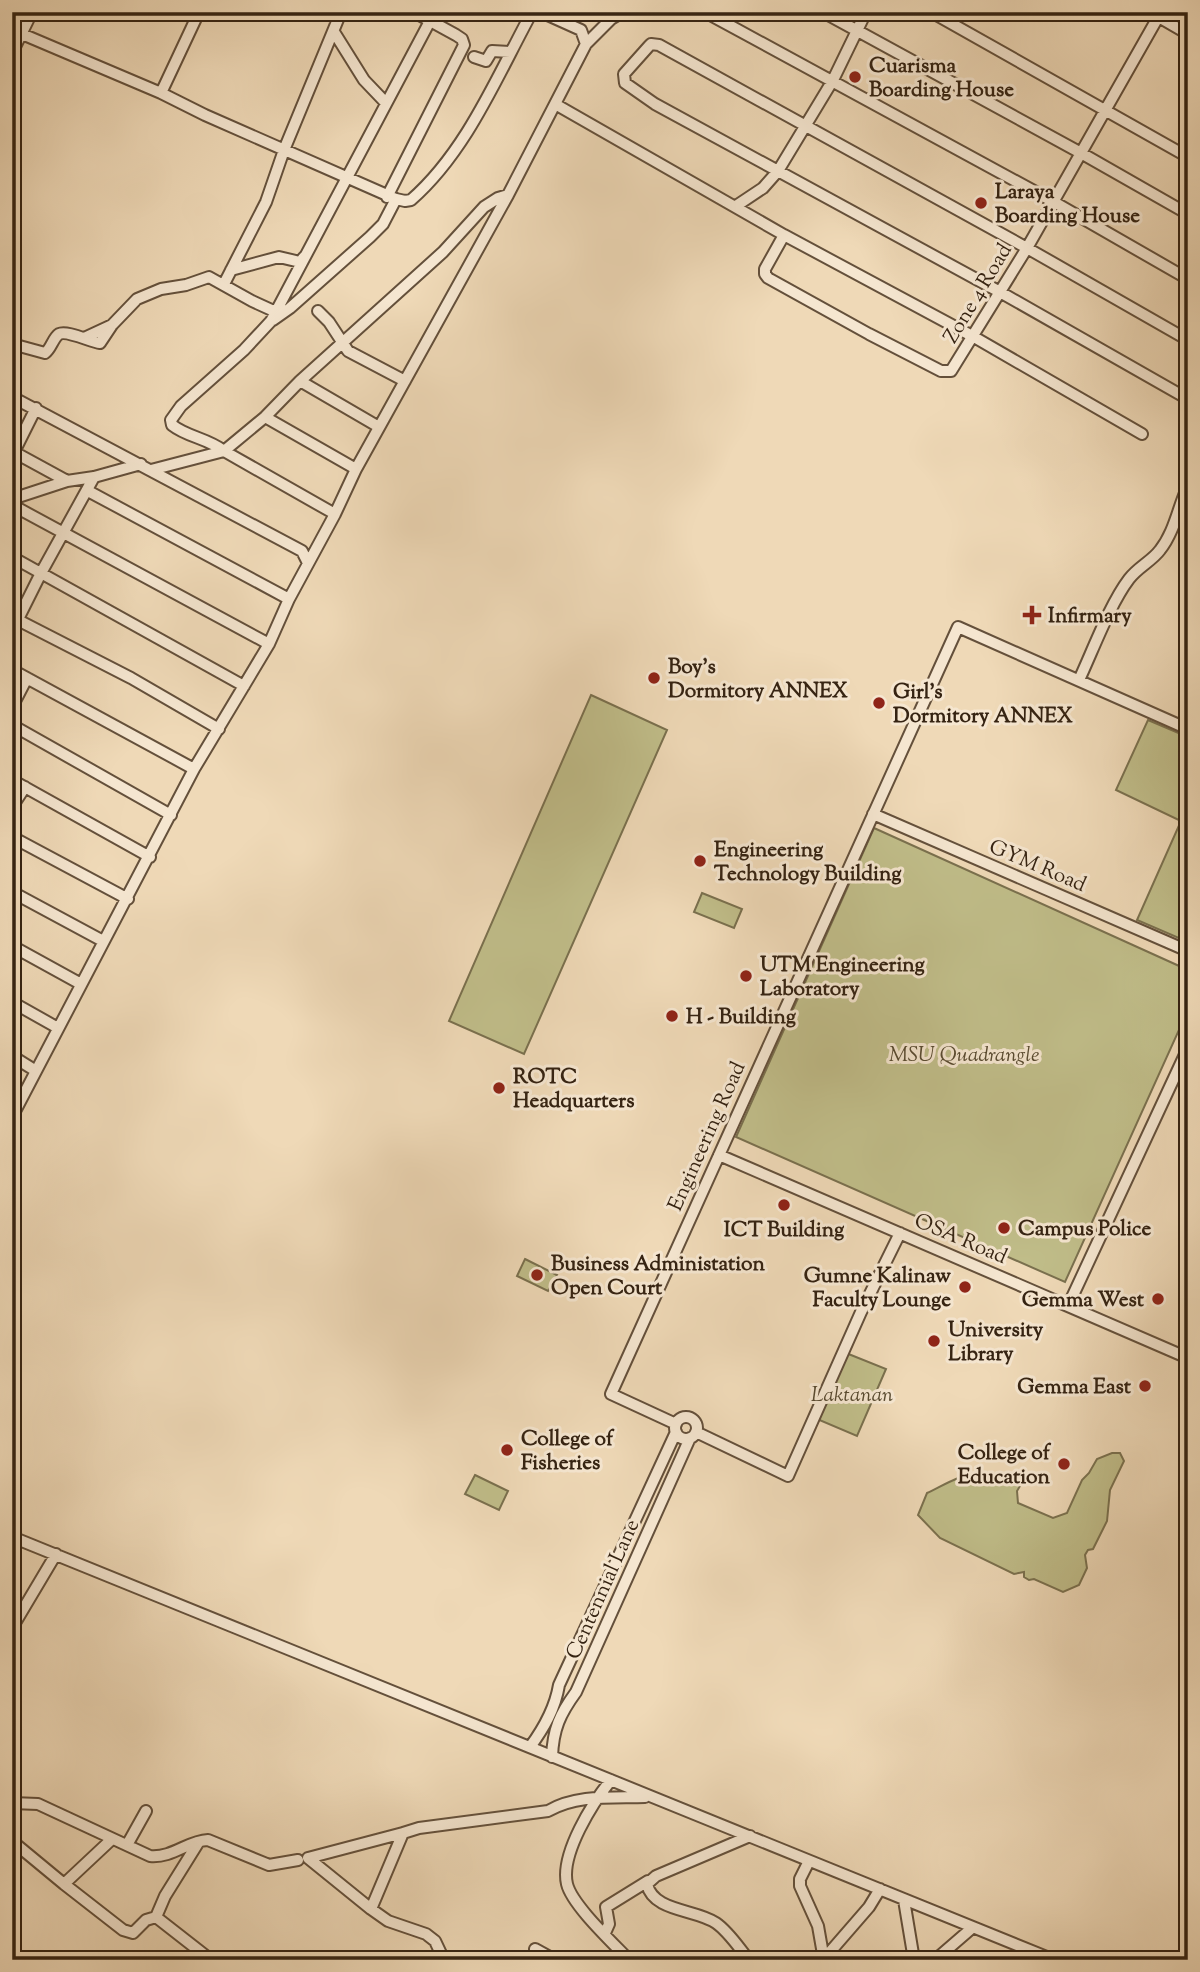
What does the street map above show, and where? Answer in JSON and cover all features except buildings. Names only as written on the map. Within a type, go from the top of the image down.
[{"type":"street","points":[[12,53],[32,12]]},
{"type":"street","points":[[161,93],[199,12]]},
{"type":"street","points":[[223,284],[267,202],[284,150],[340,16],[325,12]]},
{"type":"street","points":[[274,316],[290,308],[383,224],[391,198],[464,47],[462,39],[414,12]]},
{"type":"street","points":[[22,34],[161,93],[205,116],[391,198],[405,201],[411,200],[446,163],[473,121],[532,12]]},
{"type":"street","points":[[541,12],[581,30],[586,44]]},
{"type":"street","points":[[12,1116],[194,769],[269,644],[289,599],[356,469],[508,195],[586,44],[611,19],[623,12]]},
{"type":"street","points":[[705,12],[1054,202],[1188,279]]},
{"type":"street","points":[[823,12],[1188,214]]},
{"type":"street","points":[[736,206],[763,188],[778,172],[833,80],[866,12]]},
{"type":"street","points":[[931,12],[1188,157]]},
{"type":"street","points":[[1156,14],[1188,34]]},
{"type":"street","name":"Zone 4 Road","points":[[784,235],[765,269],[765,274],[783,287],[946,373],[954,368],[974,337],[1054,202],[1156,14]]},
{"type":"street","points":[[335,514],[212,442],[177,429],[172,423],[172,417],[196,392],[244,351],[274,316],[429,21]]},
{"type":"street","points":[[334,32],[364,80],[385,102]]},
{"type":"street","points":[[1188,340],[806,125],[656,44],[649,46],[624,74],[625,83],[655,104],[1000,292],[1188,399]]},
{"type":"street","points":[[474,57],[486,61],[492,51],[510,52]]},
{"type":"street","points":[[555,104],[784,235],[974,337],[1142,434]]},
{"type":"street","points":[[12,499],[67,481],[224,451],[265,417],[300,381],[443,251],[484,206],[508,195]]},
{"type":"street","points":[[12,344],[45,353],[61,333],[84,338],[112,325],[132,302],[142,296],[220,274],[233,267],[278,257],[300,262],[307,253]]},
{"type":"street","points":[[209,277],[274,316]]},
{"type":"street","points":[[318,311],[353,355],[405,381]]},
{"type":"street","points":[[300,381],[379,427]]},
{"type":"street","points":[[12,397],[302,551],[316,550]]},
{"type":"street","points":[[36,408],[13,451],[67,481]]},
{"type":"street","points":[[265,417],[356,469]]},
{"type":"street","points":[[12,631],[15,619],[94,477]]},
{"type":"street","points":[[1188,486],[1184,503],[1161,550],[1140,566],[1122,589],[1079,680],[1188,729]]},
{"type":"street","points":[[88,491],[289,599]]},
{"type":"street","points":[[12,505],[269,644]]},
{"type":"street","points":[[302,551],[308,563]]},
{"type":"street","points":[[12,557],[244,686]]},
{"type":"street","points":[[15,619],[131,678],[219,729]]},
{"type":"street","name":"Engineering Road","points":[[676,1428],[611,1394],[958,627],[1079,680]]},
{"type":"street","points":[[12,670],[194,769]]},
{"type":"street","points":[[12,707],[27,678]]},
{"type":"street","points":[[12,725],[171,816]]},
{"type":"street","points":[[12,780],[150,856]]},
{"type":"street","points":[[12,807],[25,787]]},
{"type":"street","name":"GYM Road","points":[[873,814],[1188,951]]},
{"type":"street","points":[[12,837],[128,899]]},
{"type":"street","points":[[12,891],[103,941]]},
{"type":"street","points":[[12,946],[81,984]]},
{"type":"street","points":[[12,1002],[58,1028]]},
{"type":"street","points":[[1068,1306],[1188,1048]]},
{"type":"street","points":[[12,1056],[36,1070]]},
{"type":"street","name":"OSA Road","points":[[719,1155],[1188,1357]]},
{"type":"street","points":[[693,1435],[696,1423],[692,1418],[682,1418],[676,1428],[681,1437],[693,1435],[788,1476],[861,1312],[900,1233]]},
{"type":"street","name":"Centennial Lane","points":[[556,1715],[559,1685],[676,1428]]},
{"type":"street","name":"Centennial Lane","points":[[530,1747],[548,1732],[556,1715],[576,1692],[693,1435]]},
{"type":"street","points":[[643,1504],[659,1511]]},
{"type":"street","points":[[12,1537],[1054,1960]]},
{"type":"street","points":[[12,1628],[57,1555]]},
{"type":"street","points":[[614,1567],[630,1575]]},
{"type":"street","points":[[582,1637],[598,1644]]},
{"type":"street","points":[[559,1685],[576,1692]]},
{"type":"street","name":"Centennial Lane","points":[[548,1732],[552,1756]]},
{"type":"street","points":[[611,1780],[596,1798],[576,1834],[566,1882],[577,1902],[629,1960]]},
{"type":"street","points":[[444,1960],[435,1941],[426,1934],[397,1924],[371,1909],[308,1858],[419,1828],[548,1811],[563,1802],[650,1797]]},
{"type":"street","points":[[12,1803],[37,1804],[150,1856],[160,1857],[208,1840],[269,1865],[298,1860]]},
{"type":"street","points":[[127,1845],[146,1811]]},
{"type":"street","points":[[371,1909],[403,1833]]},
{"type":"street","points":[[605,1933],[610,1924],[606,1907],[648,1881],[750,1836]]},
{"type":"street","points":[[64,1884],[112,1839]]},
{"type":"street","points":[[12,1841],[129,1933],[133,1933],[146,1920],[156,1917]]},
{"type":"street","points":[[156,1917],[165,1896],[200,1841]]},
{"type":"street","points":[[809,1861],[800,1879],[800,1886],[818,1926],[823,1959]]},
{"type":"street","points":[[648,1881],[647,1888],[654,1898],[717,1923],[749,1960]]},
{"type":"street","points":[[823,1959],[869,1907],[880,1889]]},
{"type":"street","points":[[904,1900],[914,1960]]},
{"type":"street","points":[[156,1917],[211,1960]]},
{"type":"street","points":[[935,1960],[972,1928]]},
{"type":"street","points":[[535,1949],[555,1960]]},
{"type":"green space","points":[[591,695],[667,730],[524,1054],[449,1021]]},
{"type":"green space","points":[[1148,720],[1188,737],[1188,942],[1137,920],[1181,821],[1116,790]]},
{"type":"green space","name":"MSU Quadrangle","points":[[874,828],[1188,970],[1188,1010],[1065,1282],[736,1137]]},
{"type":"green space","points":[[702,893],[742,909],[734,928],[694,912]]},
{"type":"green space","name":"Business Administation Open Court","points":[[525,1259],[557,1275],[548,1291],[517,1276]]},
{"type":"green space","name":"Laktanan","points":[[846,1353],[886,1369],[857,1436],[817,1419]]},
{"type":"green space","points":[[1120,1453],[1124,1461],[1110,1490],[1107,1521],[1093,1549],[1088,1550],[1085,1555],[1087,1568],[1079,1585],[1063,1592],[1034,1579],[1029,1580],[1024,1577],[1024,1572],[1014,1574],[940,1538],[918,1515],[927,1493],[963,1476],[984,1472],[996,1473],[1020,1486],[1017,1491],[1018,1503],[1053,1518],[1067,1513],[1082,1480],[1097,1459]]},
{"type":"green space","points":[[475,1475],[508,1491],[499,1510],[465,1494]]},
{"type":"place","name":"Cuarisma Boarding House","points":[[855,77]]},
{"type":"place","name":"Laraya Boarding House","points":[[981,203]]},
{"type":"place","name":"Infirmary","points":[[1032,615]]},
{"type":"place","name":"Boy's Dormitory ANNEX","points":[[654,678]]},
{"type":"place","name":"Girl's Dormitory ANNEX","points":[[879,703]]},
{"type":"place","name":"Engineering Technology Building","points":[[700,861]]},
{"type":"place","name":"UTM Engineering Laboratory","points":[[746,976]]},
{"type":"place","name":"H - Building","points":[[672,1016]]},
{"type":"place","name":"ROTC Headquarters","points":[[499,1088]]},
{"type":"place","name":"ICT Building","points":[[784,1205]]},
{"type":"place","name":"Campus Police","points":[[1004,1228]]},
{"type":"place","name":"Business Administation Open Court","points":[[537,1275]]},
{"type":"place","name":"Gumne Kalinaw Faculty Lounge","points":[[965,1287]]},
{"type":"place","name":"Gemma West","points":[[1158,1299]]},
{"type":"place","name":"University Library","points":[[934,1341]]},
{"type":"place","name":"Gemma East","points":[[1145,1386]]},
{"type":"place","name":"College of Fisheries","points":[[507,1450]]},
{"type":"place","name":"College of Education","points":[[1064,1464]]}]
